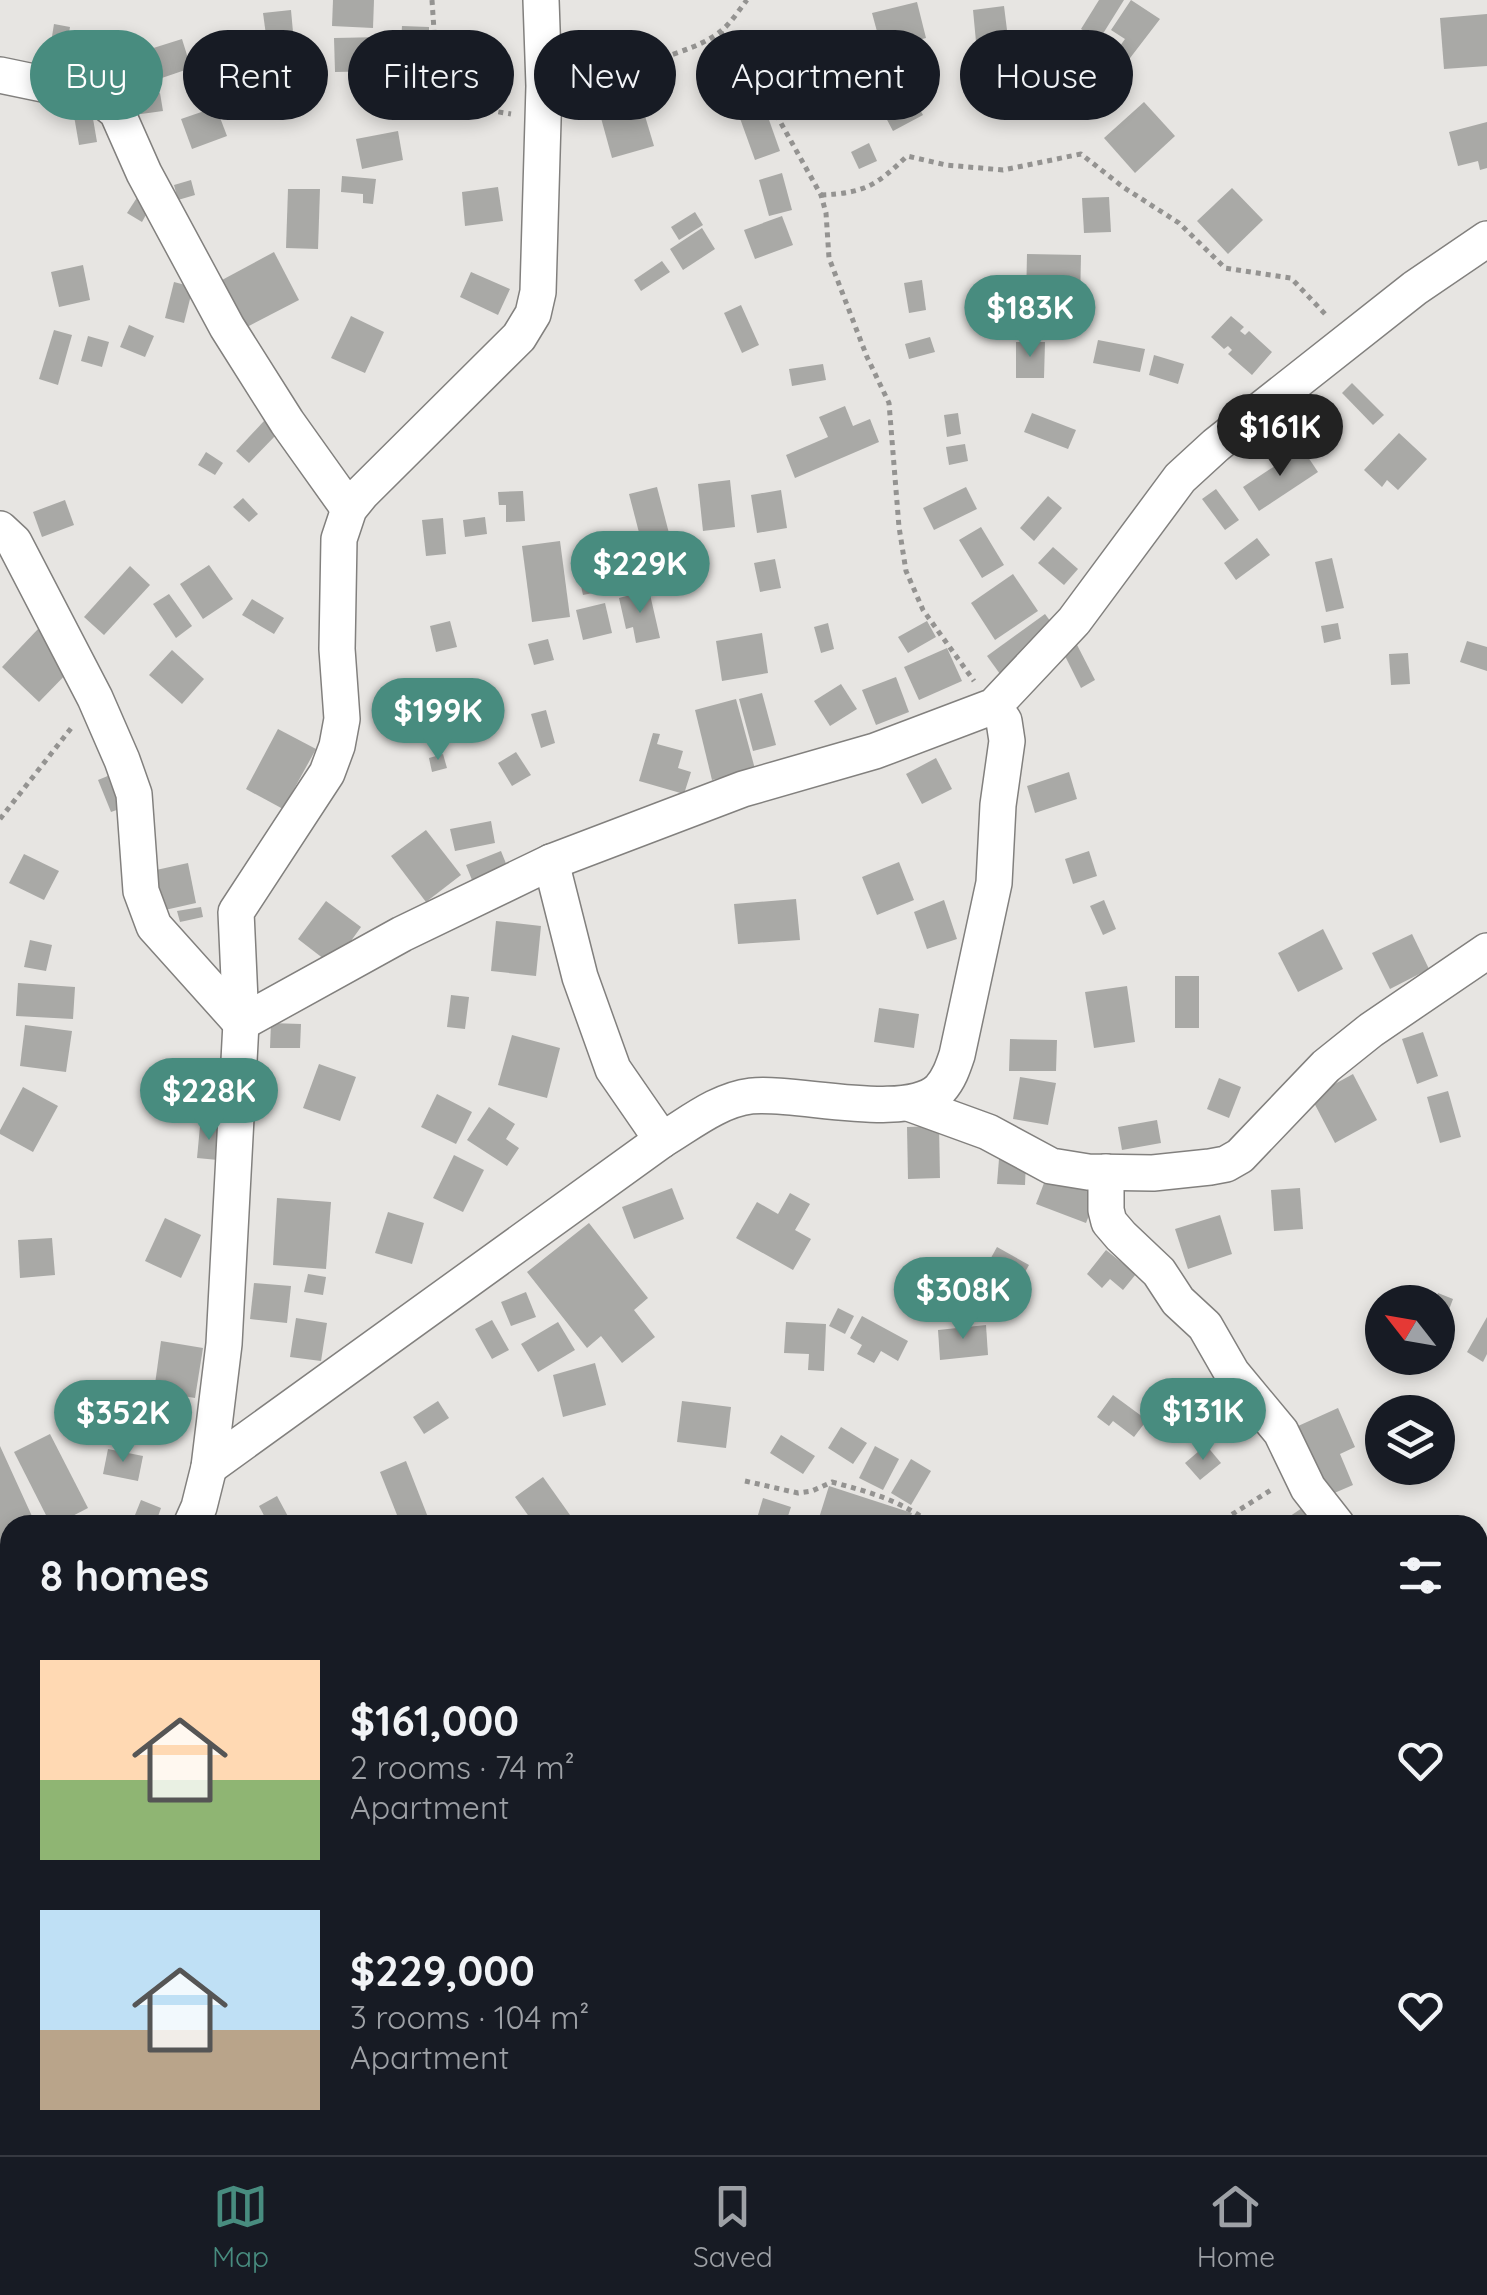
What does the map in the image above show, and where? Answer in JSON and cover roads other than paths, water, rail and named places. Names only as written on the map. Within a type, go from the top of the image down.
[{"type":"street","points":[[196,1515],[208,1467],[224,1344],[241,1024],[236,912],[317,789],[337,746],[342,719],[337,650],[339,540],[349,510],[519,337],[532,314],[538,292],[544,101],[540,0]]},
{"type":"street","points":[[0,75],[96,95],[117,112],[144,173],[227,327],[349,510]]},
{"type":"street","points":[[241,1024],[402,934],[550,862],[743,789],[876,752],[994,706],[1074,620],[1180,478],[1216,445],[1415,288],[1487,240]]},
{"type":"street","points":[[0,529],[14,542],[95,698],[122,760],[134,794],[141,892],[154,926],[241,1024]]},
{"type":"street","points":[[911,1104],[938,1091],[958,1055],[994,883],[998,805],[1007,741],[1004,720],[994,706]]},
{"type":"street","points":[[550,862],[580,977],[612,1068],[662,1140]]},
{"type":"street","points":[[208,1467],[662,1140],[720,1106],[752,1096],[911,1104],[988,1132],[1052,1166],[1154,1172],[1226,1164],[1240,1156],[1326,1066],[1371,1030],[1487,951]]},
{"type":"street","points":[[1106,1172],[1109,1222],[1205,1326],[1232,1373],[1281,1432],[1299,1472],[1327,1515]]}]
